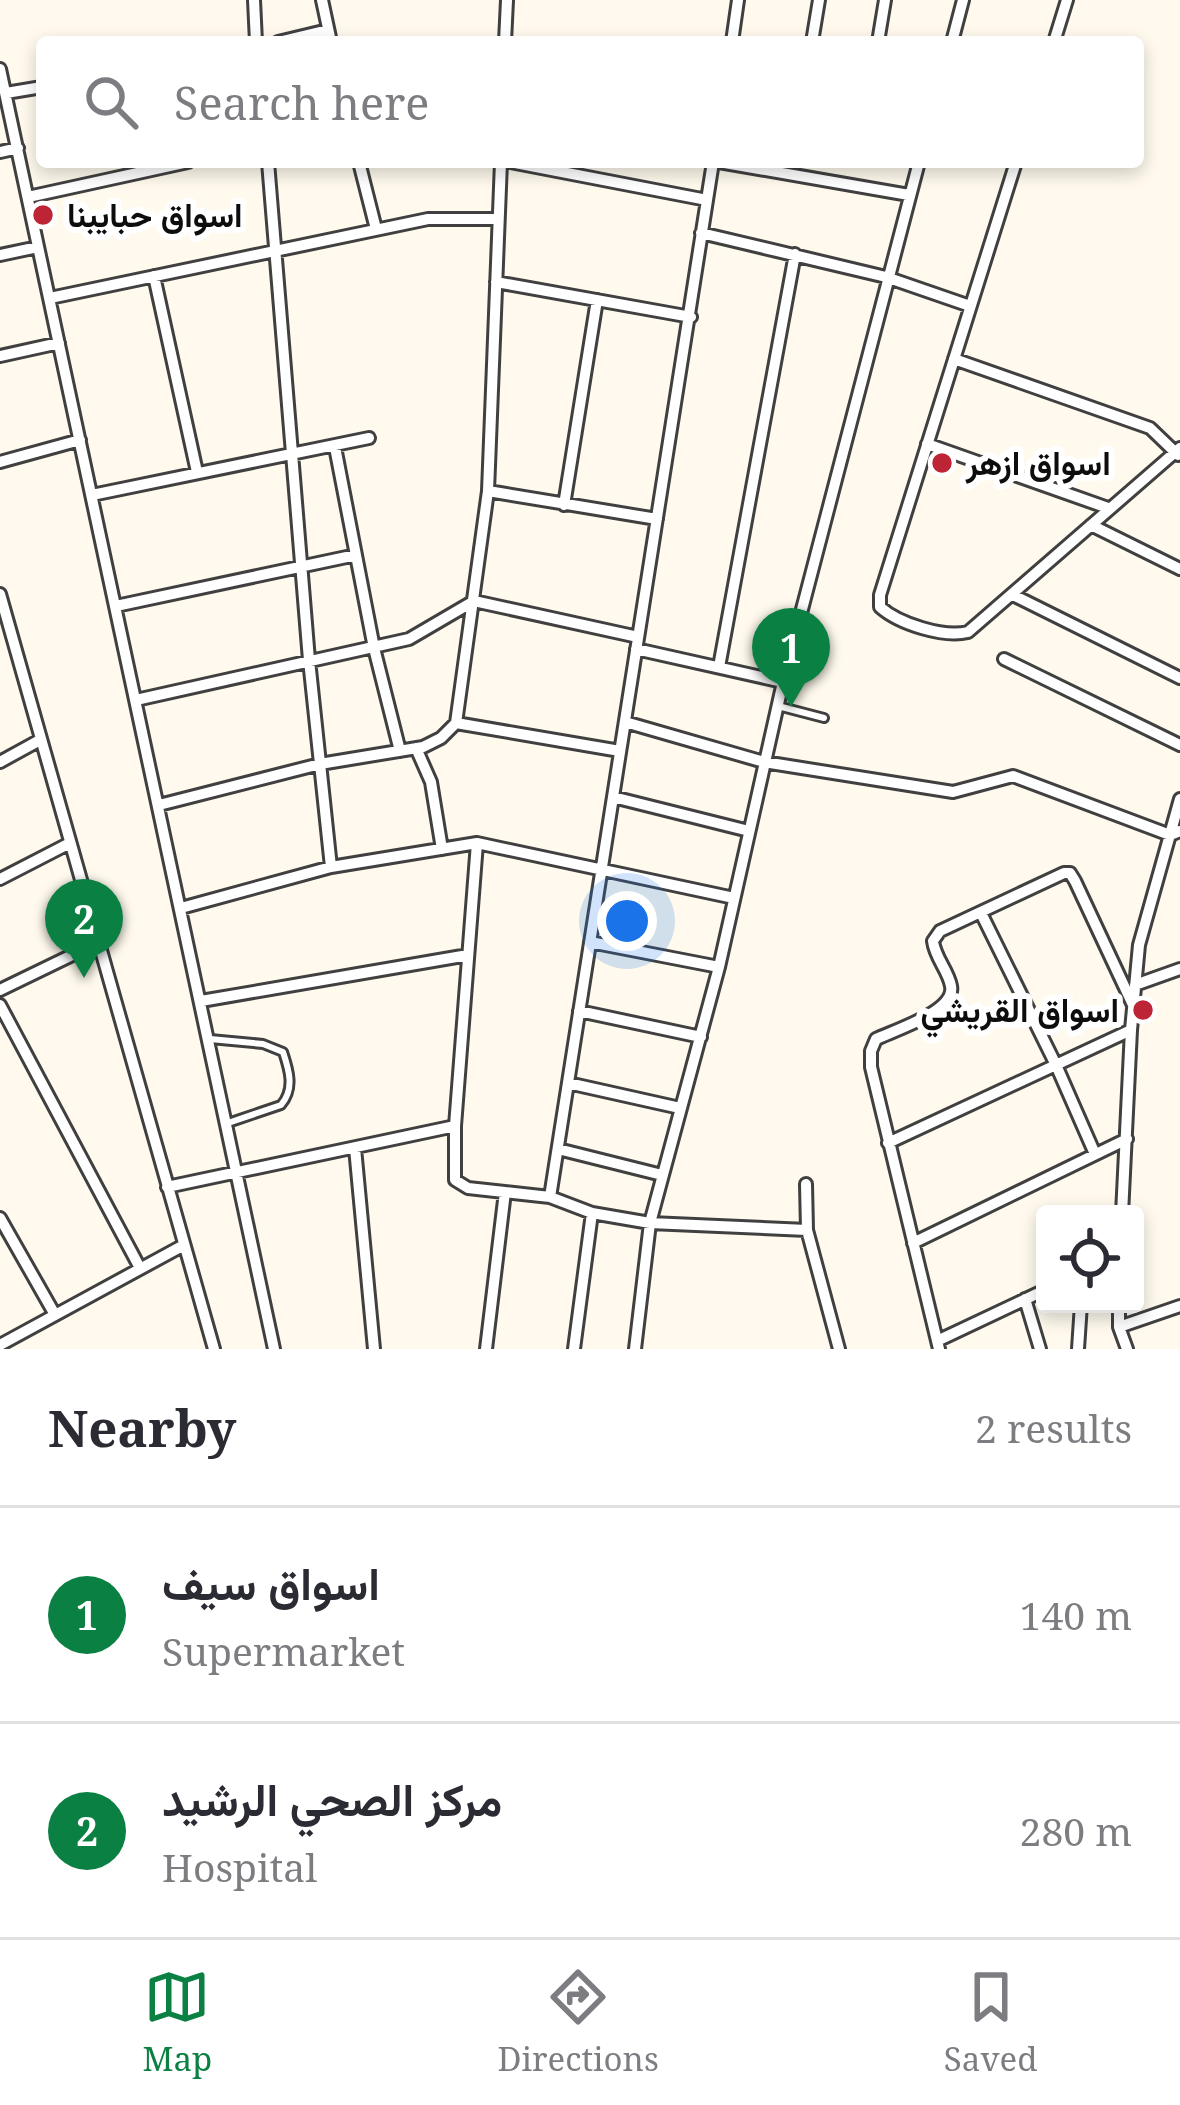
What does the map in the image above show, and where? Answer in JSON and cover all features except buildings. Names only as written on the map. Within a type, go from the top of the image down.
[{"type":"street","points":[[254,0],[256,36]]},
{"type":"street","points":[[322,0],[329,36]]},
{"type":"street","points":[[505,36],[507,0]]},
{"type":"street","points":[[733,36],[738,0]]},
{"type":"street","points":[[813,36],[819,0]]},
{"type":"street","points":[[879,36],[885,0]]},
{"type":"street","points":[[954,36],[963,0]]},
{"type":"street","points":[[1056,36],[1067,0]]},
{"type":"street","points":[[0,69],[274,1349]]},
{"type":"street","points":[[6,93],[36,88]]},
{"type":"street","points":[[0,152],[18,148]]},
{"type":"street","points":[[28,197],[161,168]]},
{"type":"street","points":[[268,168],[331,867]]},
{"type":"street","points":[[361,168],[376,229]]},
{"type":"street","points":[[159,805],[320,764],[416,748],[441,738],[456,724],[488,491],[501,168]]},
{"type":"street","points":[[541,168],[706,200]]},
{"type":"street","points":[[550,1197],[714,168]]},
{"type":"street","points":[[751,168],[909,195]]},
{"type":"street","points":[[634,1349],[650,1223],[719,967],[783,682],[917,168]]},
{"type":"street","points":[[954,359],[1150,428],[1178,453],[1108,508],[976,627],[960,634],[890,615],[880,607],[880,595],[926,444],[1014,168]]},
{"type":"street","points":[[50,298],[428,219],[499,219]]},
{"type":"street","points":[[701,233],[886,277],[970,306]]},
{"type":"street","points":[[0,255],[38,247]]},
{"type":"street","points":[[719,667],[795,254]]},
{"type":"street","points":[[154,276],[197,472]]},
{"type":"street","points":[[496,282],[691,317]]},
{"type":"street","points":[[564,505],[597,300]]},
{"type":"street","points":[[0,356],[59,343]]},
{"type":"street","points":[[92,495],[369,438]]},
{"type":"street","points":[[0,462],[80,440]]},
{"type":"street","points":[[926,444],[1108,508]]},
{"type":"street","points":[[335,447],[374,648],[400,751]]},
{"type":"street","points":[[488,491],[657,519]]},
{"type":"street","points":[[1091,525],[1180,569]]},
{"type":"street","points":[[116,606],[356,555]]},
{"type":"street","points":[[0,594],[6,633],[214,1349]]},
{"type":"street","points":[[1013,595],[1180,678]]},
{"type":"street","points":[[136,700],[409,639],[474,602],[783,682]]},
{"type":"street","points":[[1004,659],[1180,745]]},
{"type":"street","points":[[625,722],[764,762],[953,792],[1013,776],[1175,833]]},
{"type":"street","points":[[456,724],[620,751]]},
{"type":"street","points":[[0,762],[40,740]]},
{"type":"street","points":[[416,748],[431,782],[442,849]]},
{"type":"street","points":[[613,797],[749,831]]},
{"type":"street","points":[[1123,1205],[1139,945],[1175,833],[1180,799]]},
{"type":"street","points":[[181,908],[331,867],[477,843],[734,898]]},
{"type":"street","points":[[477,843],[454,1126],[455,1180],[468,1188],[550,1197],[592,1213],[650,1223],[807,1230]]},
{"type":"street","points":[[0,880],[68,844]]},
{"type":"street","points":[[1036,1294],[938,1345],[871,1052],[876,1039],[942,1008],[952,987],[935,956],[933,941],[940,931],[1070,873],[1133,1005]]},
{"type":"street","points":[[982,914],[1057,1064],[1095,1154]]},
{"type":"street","points":[[590,942],[719,967]]},
{"type":"street","points":[[0,990],[97,944]]},
{"type":"street","points":[[201,1001],[468,955]]},
{"type":"street","points":[[1135,985],[1180,969]]},
{"type":"street","points":[[0,1005],[140,1268]]},
{"type":"street","points":[[580,1011],[701,1036]]},
{"type":"street","points":[[888,1142],[1131,1030]]},
{"type":"street","points":[[568,1083],[680,1108]]},
{"type":"street","points":[[167,1186],[454,1126]]},
{"type":"street","points":[[913,1243],[1127,1138]]},
{"type":"street","points":[[355,1148],[374,1349]]},
{"type":"street","points":[[558,1149],[662,1175]]},
{"type":"street","points":[[806,1184],[807,1230],[839,1349]]},
{"type":"street","points":[[485,1349],[505,1192]]},
{"type":"street","points":[[574,1349],[592,1213]]},
{"type":"street","points":[[0,1218],[54,1313]]},
{"type":"street","points":[[0,1345],[184,1245]]},
{"type":"street","points":[[1025,1299],[1040,1349]]},
{"type":"street","points":[[1119,1327],[1180,1306]]},
{"type":"street","points":[[1078,1349],[1080,1313]]},
{"type":"street","points":[[1119,1313],[1127,1349]]},
{"type":"lane","points":[[778,706],[824,718]]},
{"type":"lane","points":[[210,1040],[263,1044],[284,1052],[291,1074],[281,1105],[228,1123]]},
{"type":"place","name":"اسواق حبايبنا","points":[[43,215]]},
{"type":"place","name":"اسواق ازهر","points":[[942,463]]},
{"type":"place","name":"اسواق سيف","points":[[791,707]]},
{"type":"place","name":"مركز الصحي الرشيد","points":[[84,978]]},
{"type":"place","name":"اسواق القريشي","points":[[1143,1010]]}]
